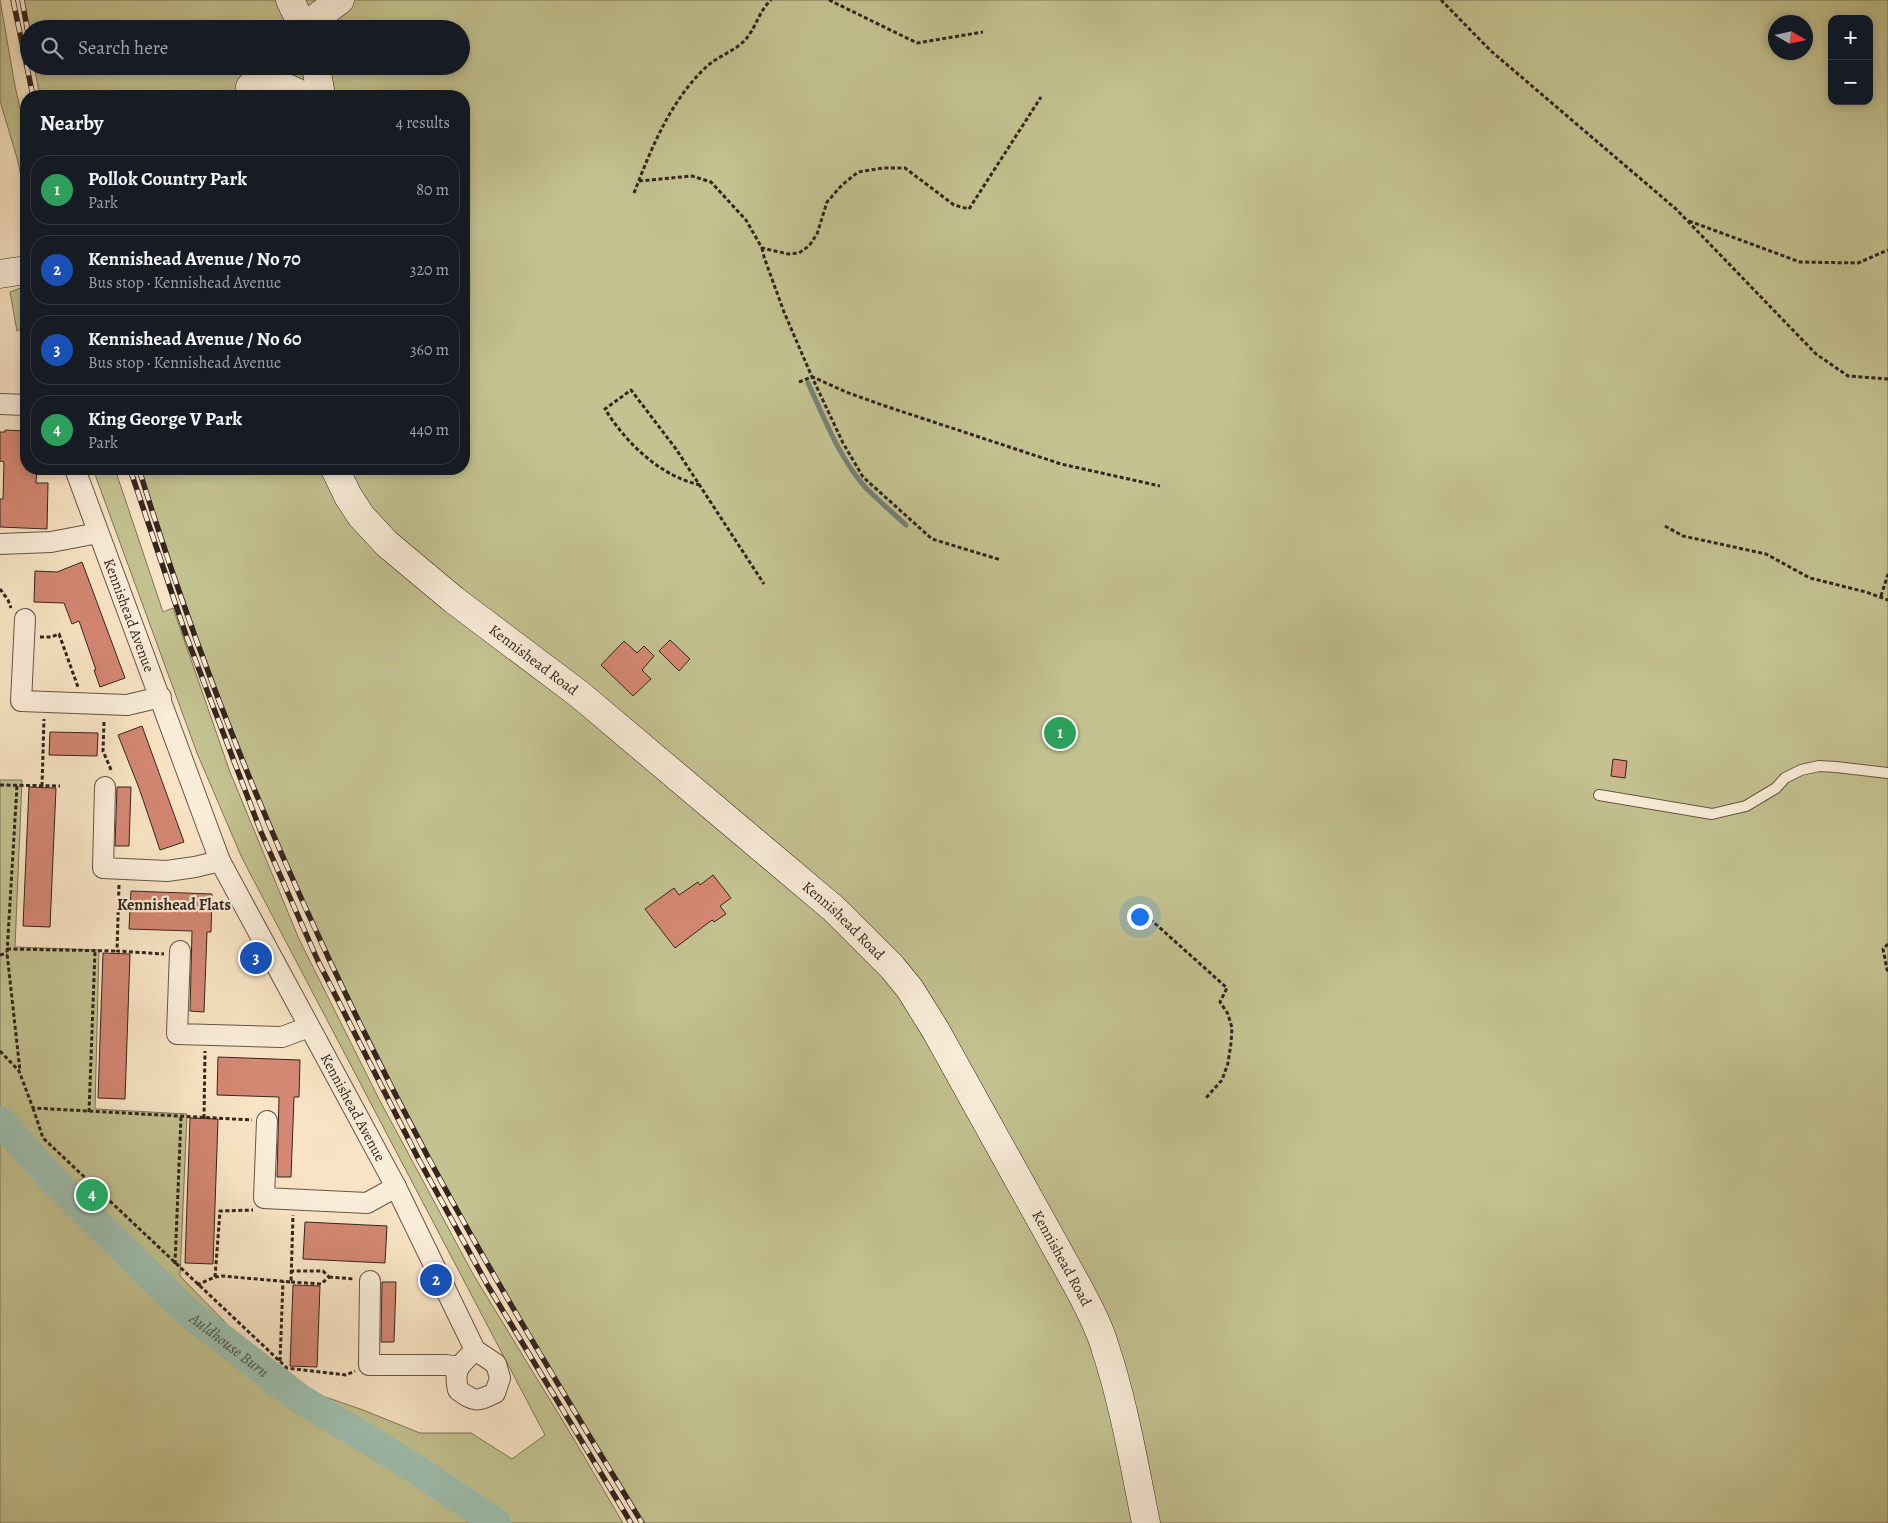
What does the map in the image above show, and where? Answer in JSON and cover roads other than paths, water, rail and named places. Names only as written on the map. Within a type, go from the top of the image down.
[{"type":"street","points":[[290,0],[299,20]]},
{"type":"street","points":[[313,20],[340,0]]},
{"type":"street","points":[[248,90],[260,75]]},
{"type":"street","points":[[318,75],[320,90]]},
{"type":"street","points":[[252,90],[268,84],[289,90]]},
{"type":"street","points":[[0,274],[20,271]]},
{"type":"street","points":[[0,404],[20,405]]},
{"type":"street","name":"Kennishead Avenue","points":[[78,475],[220,861],[396,1187],[475,1350]]},
{"type":"street","name":"Kennishead Road","points":[[338,475],[348,496],[361,516],[387,544],[454,600],[579,694],[834,909],[892,967],[910,990],[941,1040],[1093,1317],[1105,1345],[1117,1387],[1146,1523]]},
{"type":"street","points":[[0,544],[51,542],[98,533]]},
{"type":"street","points":[[25,628],[22,701],[127,705],[161,697]]},
{"type":"street","points":[[105,787],[103,868],[168,871],[195,868],[220,861]]},
{"type":"street","points":[[180,953],[177,1034],[282,1037],[309,1027]]},
{"type":"street","points":[[267,1121],[264,1198],[367,1203],[396,1187]]},
{"type":"street","points":[[370,1281],[369,1366],[446,1365],[459,1367]]},
{"type":"street","points":[[475,1350],[496,1364],[500,1378],[495,1393],[482,1399],[472,1400],[458,1390],[455,1376],[459,1367],[475,1350]]},
{"type":"lane","points":[[1599,795],[1712,814],[1746,806],[1776,788],[1785,778],[1801,770],[1819,766],[1888,773]]},
{"type":"waterway","points":[[808,383],[833,438],[856,476],[871,493],[906,525]]},
{"type":"waterway","name":"Auldhouse Burn","points":[[0,1121],[51,1178],[186,1311],[299,1398],[408,1464],[496,1523]]},
{"type":"railway","points":[[13,0],[20,34]]},
{"type":"railway","points":[[22,0],[26,20]]},
{"type":"railway","points":[[29,75],[32,90]]},
{"type":"railway","points":[[132,475],[187,638],[261,832],[318,961],[419,1160],[488,1286],[631,1523]]},
{"type":"railway","points":[[141,475],[198,646],[232,733],[304,905],[344,990],[385,1074],[453,1204],[642,1523]]},
{"type":"place","name":"Pollok Country Park","points":[[1060,733]]},
{"type":"place","name":"Kennishead Avenue / No 60","points":[[256,958]]},
{"type":"place","name":"King George V Park","points":[[92,1195]]},
{"type":"place","name":"Kennishead Avenue / No 70","points":[[436,1280]]},
{"type":"district","name":"Kennishead Flats","points":[[174,904]]}]
